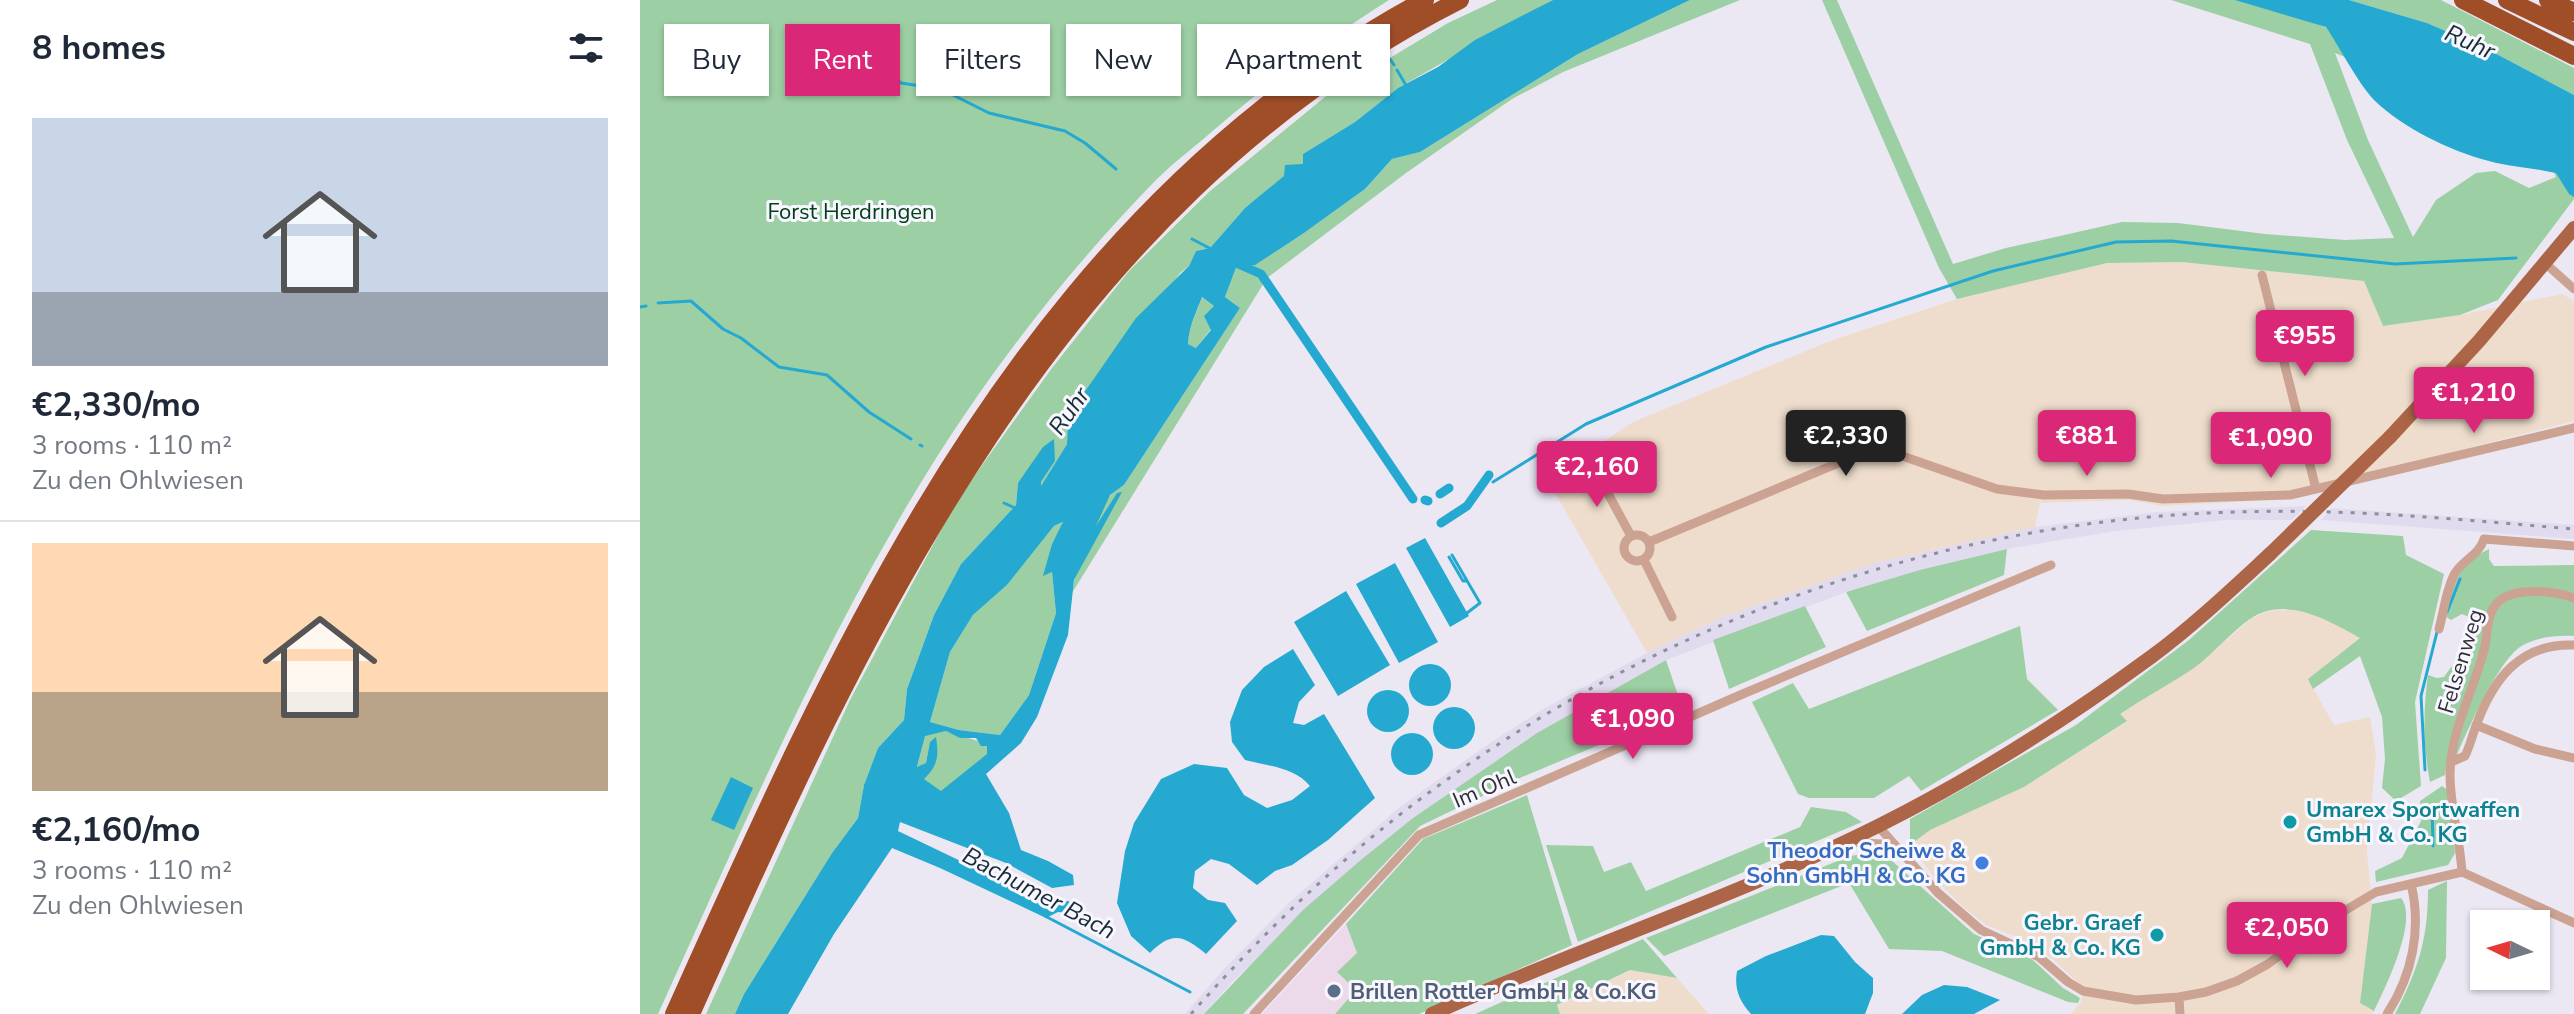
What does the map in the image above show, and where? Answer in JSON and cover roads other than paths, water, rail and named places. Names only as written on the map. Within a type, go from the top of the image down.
[{"type":"highway","points":[[674,1014],[789,761],[861,617],[914,523],[973,429],[1042,334],[1141,218],[1205,157],[1288,88],[1341,51],[1425,0]]},
{"type":"highway","points":[[691,1014],[802,770],[875,626],[927,533],[977,453],[1055,344],[1153,229],[1256,133],[1352,63],[1460,0]]},
{"type":"highway","points":[[2463,0],[2574,56]]},
{"type":"highway","points":[[2507,0],[2574,32]]},
{"type":"highway","points":[[2548,0],[2574,12]]},
{"type":"main road","points":[[1432,1014],[1878,826],[2011,752],[2152,656],[2270,554],[2390,437],[2479,341],[2574,228]]},
{"type":"street","points":[[2545,263],[2570,285]]},
{"type":"street","points":[[2262,275],[2316,489]]},
{"type":"street","points":[[1649,542],[1872,449],[1899,454],[1997,489],[2044,495],[2128,494],[2178,499],[2290,495],[2574,428]]},
{"type":"street","points":[[1571,466],[1592,469],[1599,477],[1631,536]]},
{"type":"street","points":[[1631,536],[1644,536],[1649,542],[1650,550],[1644,560],[1635,561],[1625,554],[1625,542],[1631,536]]},
{"type":"street","points":[[2439,629],[2455,574],[2463,562],[2476,553],[2484,539],[2574,546]]},
{"type":"street","points":[[1644,560],[1672,617]]},
{"type":"street","name":"Im Ohl","points":[[1254,1014],[1419,835],[1745,693],[2051,565]]},
{"type":"street","name":"Felsenweg","points":[[2451,762],[2462,713],[2484,650],[2491,612],[2498,601],[2532,592],[2574,598]]},
{"type":"street","points":[[2462,872],[2450,777],[2451,762],[2465,756],[2491,696],[2516,661],[2537,649],[2574,645]]},
{"type":"street","points":[[2476,725],[2535,749],[2574,758]]},
{"type":"street","points":[[1878,826],[1958,912],[1981,930],[2039,957],[2083,991],[2136,1000],[2206,992],[2237,981],[2268,964],[2361,899],[2376,892],[2462,872],[2574,923]]},
{"type":"street","points":[[1843,842],[1881,844],[1899,850]]},
{"type":"street","points":[[2387,1014],[2400,989],[2415,943],[2416,906],[2411,884]]},
{"type":"street","points":[[2179,997],[2180,1014]]},
{"type":"water","points":[[1553,0],[1690,0],[1578,54],[1420,152],[1392,159],[1365,189],[1304,233],[1255,265],[1237,265],[1225,297],[1240,308],[1124,485],[1110,495],[1096,526],[1117,493],[1122,492],[1074,580],[1068,635],[1037,717],[1021,743],[986,774],[1009,813],[1021,850],[1073,875],[1074,885],[1052,888],[1006,863],[900,822],[898,831],[1048,903],[1068,901],[1075,905],[1083,904],[1081,914],[1058,912],[1046,918],[892,848],[834,934],[788,1014],[735,1014],[744,994],[832,853],[858,818],[864,785],[878,748],[904,720],[907,689],[934,615],[961,564],[1016,505],[1018,483],[1043,447],[1054,439],[1055,461],[1041,486],[1067,444],[1068,416],[1136,318],[1189,266],[1196,251],[1210,248],[1245,208],[1284,176],[1285,165],[1303,164],[1303,154],[1355,122],[1398,88],[1438,67],[1475,40]],"holes":[[[1202,297],[1214,306],[1204,316],[1211,330],[1196,348],[1188,344]],[[1063,522],[1052,544],[1043,576],[1052,572],[1056,613],[1029,695],[1000,735],[959,730],[930,722],[950,652],[973,615],[1007,585],[1054,526]],[[946,731],[960,738],[976,738],[981,746],[987,746],[987,754],[941,791],[924,779],[936,760],[936,737],[930,742],[926,763],[917,767],[925,736]]]},
{"type":"water","points":[[2235,0],[2349,0],[2427,23],[2487,49],[2574,95],[2574,197],[2556,173],[2474,157],[2443,145],[2399,120],[2368,93],[2326,27]]},
{"type":"water","points":[[1425,538],[1469,616],[1450,627],[1406,548]]},
{"type":"water","points":[[1395,563],[1438,642],[1399,663],[1356,584]]},
{"type":"water","points":[[1346,591],[1390,665],[1338,696],[1294,622]]},
{"type":"water","points":[[1293,649],[1315,685],[1299,702],[1293,723],[1304,725],[1324,714],[1375,798],[1328,840],[1257,885],[1229,864],[1211,859],[1195,871],[1193,888],[1208,900],[1225,903],[1237,921],[1206,954],[1178,938],[1165,941],[1150,953],[1131,936],[1117,903],[1125,851],[1134,823],[1161,779],[1194,764],[1227,768],[1244,795],[1267,808],[1292,800],[1310,786],[1288,771],[1245,760],[1232,742],[1230,722],[1242,690],[1264,667]]},
{"type":"water","points":[[1430,664],[1445,670],[1451,685],[1445,700],[1430,706],[1415,700],[1409,685],[1415,670]]},
{"type":"water","points":[[1388,690],[1403,696],[1409,711],[1403,726],[1388,732],[1373,726],[1367,711],[1373,696]]},
{"type":"water","points":[[1454,707],[1469,713],[1475,728],[1469,743],[1454,749],[1439,743],[1433,728],[1439,713]]},
{"type":"water","points":[[1412,733],[1427,739],[1433,754],[1427,769],[1412,775],[1397,769],[1391,754],[1397,739]]},
{"type":"water","points":[[731,777],[753,788],[734,830],[711,820]]},
{"type":"water","points":[[1821,935],[1834,936],[1873,978],[1873,993],[1865,1014],[1751,1014],[1738,994],[1737,971]]},
{"type":"water","points":[[1944,985],[1967,987],[2000,1000],[1974,1014],[1902,1014],[1922,995]]},
{"type":"waterway","points":[[1390,59],[1394,65]]},
{"type":"waterway","points":[[1397,70],[1407,87]]},
{"type":"waterway","points":[[900,82],[941,89],[989,113],[1065,131],[1116,169]]},
{"type":"waterway","points":[[1192,239],[1213,250]]},
{"type":"waterway","points":[[1493,482],[1586,424],[1766,347],[1993,271],[2116,242],[2171,241],[2395,264],[2516,258]]},
{"type":"waterway","points":[[1236,263],[1261,274],[1413,499]]},
{"type":"waterway","points":[[658,303],[691,301],[723,329],[741,338],[779,367],[827,375],[869,412],[911,439]]},
{"type":"waterway","points":[[640,307],[646,306]]},
{"type":"waterway","points":[[1441,523],[1467,506],[1489,475]]},
{"type":"waterway","points":[[1440,494],[1449,488]]},
{"type":"waterway","points":[[1004,503],[1015,508]]},
{"type":"waterway","name":"Ruhr","points":[[959,591],[973,565],[998,541]]},
{"type":"waterway","points":[[1452,555],[1480,603],[1467,613]]},
{"type":"waterway","points":[[1449,557],[1463,581],[1467,581]]},
{"type":"waterway","points":[[2447,612],[2460,579]]},
{"type":"waterway","points":[[2425,770],[2421,696],[2437,632]]},
{"type":"waterway","points":[[2432,806],[2433,846]]},
{"type":"waterway","name":"Bachumer Bach","points":[[1045,916],[1190,992]]},
{"type":"railway","points":[[1191,1014],[1251,949],[1314,888],[1381,830],[1452,776],[1539,718],[1631,667],[1726,623],[1824,586],[1925,556],[2028,533],[2132,519],[2278,511],[2405,516],[2574,529]]},
{"type":"place","name":"Umarex Sportwaffen GmbH & Co. KG","points":[[2290,822]]},
{"type":"place","name":"Theodor Scheiwe & Sohn GmbH & Co. KG","points":[[1982,863]]},
{"type":"place","name":"Gebr. Graef GmbH & Co. KG","points":[[2157,935]]},
{"type":"place","name":"Brillen Rottler GmbH & Co.KG","points":[[1334,991]]},
{"type":"park label","name":"Forst Herdringen","points":[[851,211]]}]
